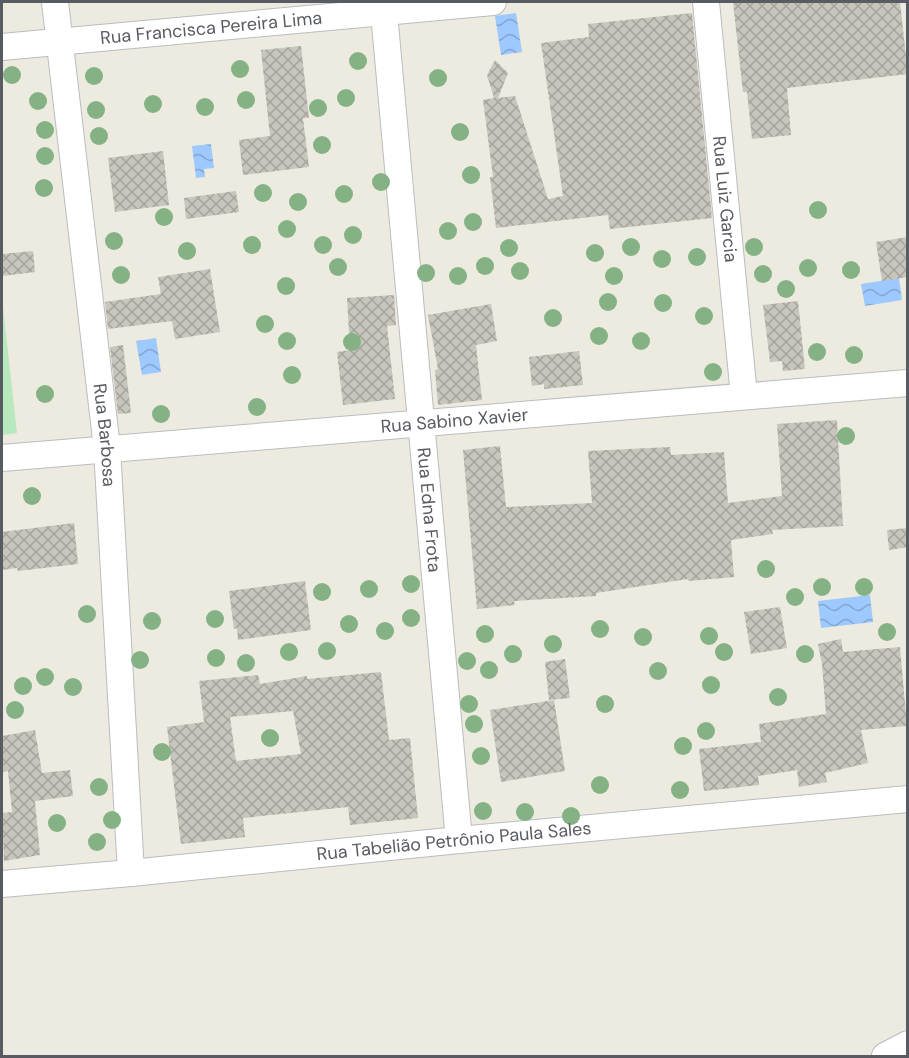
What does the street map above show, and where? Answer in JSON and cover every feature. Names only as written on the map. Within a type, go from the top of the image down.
[{"type":"street","name":"Rua Barbosa","points":[[55,2],[106,448],[131,873]]},
{"type":"street","name":"Rua Francisca Pereira Lima","points":[[2,47],[384,7],[493,2]]},
{"type":"street","name":"Rua Luiz Garcia","points":[[706,2],[744,396]]},
{"type":"street","name":"Rua Edna Frota","points":[[384,7],[459,840]]},
{"type":"street","name":"Rua Sabino Xavier","points":[[2,458],[908,383]]},
{"type":"street","name":"Rua Tabelião Petrônio Paula Sales","points":[[2,884],[908,799]]},
{"type":"street","points":[[885,1056],[908,1044]]},
{"type":"green space","points":[[2,298],[17,433],[2,435]]},
{"type":"water","points":[[516,13],[522,52],[501,55],[495,16]]},
{"type":"water","points":[[211,144],[214,168],[204,169],[205,177],[196,178],[192,146]]},
{"type":"water","points":[[899,278],[902,300],[865,306],[861,284]]},
{"type":"water","points":[[156,338],[161,372],[142,375],[136,341]]},
{"type":"water","points":[[870,595],[873,622],[821,628],[818,601]]},
{"type":"building","points":[[733,2],[900,2],[908,74],[787,88],[791,135],[752,139],[747,92],[743,92]]},
{"type":"building","points":[[692,13],[712,218],[610,229],[608,215],[496,228],[490,177],[493,177],[483,100],[494,98],[487,75],[495,60],[508,73],[498,98],[515,96],[548,199],[563,196],[541,43],[589,37],[588,24]]},
{"type":"building","points":[[301,46],[309,118],[303,118],[309,167],[243,175],[239,140],[270,136],[261,50]]},
{"type":"building","points":[[163,151],[169,205],[115,212],[108,158]]},
{"type":"building","points":[[236,191],[239,212],[186,219],[184,198]]},
{"type":"building","points":[[908,237],[908,277],[882,281],[876,242]]},
{"type":"building","points":[[33,251],[35,272],[2,276],[2,254]]},
{"type":"building","points":[[210,269],[220,332],[175,339],[172,321],[108,329],[105,302],[161,294],[158,277]]},
{"type":"building","points":[[394,295],[396,325],[387,326],[395,399],[343,405],[337,352],[350,350],[347,298]]},
{"type":"building","points":[[798,301],[805,369],[783,371],[782,361],[770,362],[763,305]]},
{"type":"building","points":[[491,304],[497,341],[476,345],[482,400],[438,405],[435,370],[438,369],[428,315]]},
{"type":"building","points":[[123,345],[131,413],[118,414],[110,347]]},
{"type":"building","points":[[579,351],[583,385],[544,389],[544,384],[532,386],[529,357]]},
{"type":"building","points":[[837,420],[843,526],[772,530],[773,534],[731,540],[734,577],[689,581],[688,579],[596,593],[596,596],[514,601],[515,605],[477,609],[463,450],[500,446],[506,507],[592,503],[588,451],[670,447],[671,455],[724,452],[728,503],[782,496],[777,424]]},
{"type":"building","points":[[74,523],[78,564],[18,571],[17,568],[2,570],[2,532]]},
{"type":"building","points":[[908,528],[908,547],[889,550],[887,530]]},
{"type":"building","points":[[305,581],[311,630],[238,640],[237,628],[234,629],[229,591]]},
{"type":"building","points":[[780,607],[787,648],[751,654],[744,612]]},
{"type":"building","points":[[841,639],[843,652],[900,647],[907,726],[861,730],[868,763],[825,773],[827,782],[799,787],[797,770],[758,776],[759,785],[704,791],[699,749],[761,742],[759,724],[826,714],[818,644]]},
{"type":"building","points":[[565,659],[570,698],[549,700],[545,662]]},
{"type":"building","points":[[381,672],[389,740],[410,738],[418,818],[350,825],[348,807],[243,818],[245,837],[181,844],[167,727],[204,722],[199,681],[258,675],[260,684],[307,676],[307,679]],"holes":[[[293,711],[301,754],[236,761],[230,717]]]},
{"type":"building","points":[[554,700],[565,771],[501,782],[490,710]]},
{"type":"building","points":[[35,730],[42,773],[70,770],[73,796],[35,801],[40,855],[4,861],[2,813],[12,812],[8,771],[2,772],[2,736]]}]
